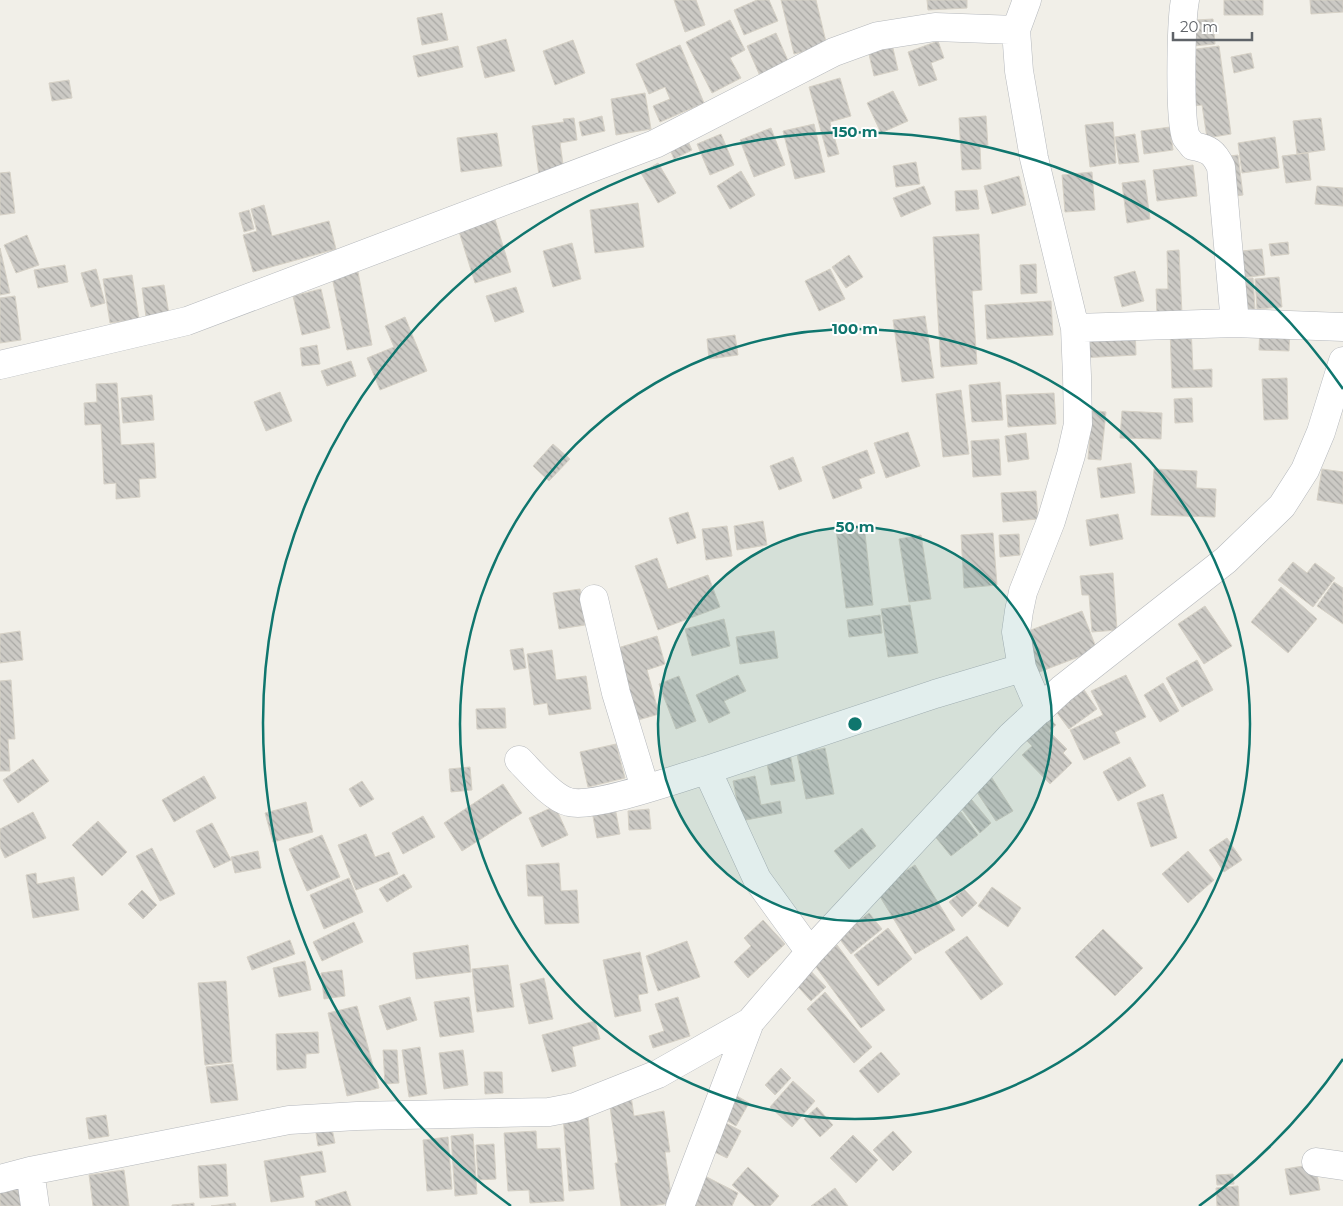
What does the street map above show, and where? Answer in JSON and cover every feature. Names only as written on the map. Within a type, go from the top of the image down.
[{"type":"street","points":[[1027,0],[1016,30],[1019,71],[1034,158],[1075,328],[1078,424],[1071,455],[1051,520],[1023,592],[1016,632],[1022,668],[1040,710]]},
{"type":"street","points":[[1185,0],[1182,87],[1184,125],[1186,137],[1193,146],[1207,149],[1215,154],[1221,166],[1235,323]]},
{"type":"street","points":[[0,365],[186,321],[655,144],[834,52],[878,36],[935,27],[1016,30]]},
{"type":"street","points":[[1075,328],[1235,323],[1343,328]]},
{"type":"street","points":[[680,1206],[750,1022],[810,952],[1011,736],[1062,689],[1226,560],[1282,506],[1305,470],[1332,436],[1343,360]]},
{"type":"street","points":[[594,599],[616,693],[644,788]]},
{"type":"street","points":[[519,760],[545,786],[568,802],[593,804],[707,770],[935,694],[1022,668]]},
{"type":"street","points":[[707,770],[757,879],[810,952]]},
{"type":"street","points":[[0,1180],[30,1171],[290,1120],[357,1116],[549,1112],[566,1109],[658,1074],[750,1022]]},
{"type":"street","points":[[1316,1162],[1343,1166]]},
{"type":"street","points":[[30,1171],[35,1206]]},
{"type":"building","points":[[674,0],[696,0],[705,25],[685,32]]},
{"type":"building","points":[[757,0],[769,0],[778,21],[744,35],[734,10]]},
{"type":"building","points":[[781,0],[816,0],[827,46],[794,54]]},
{"type":"building","points":[[927,0],[967,0],[967,8],[928,10]]},
{"type":"building","points":[[1224,0],[1263,0],[1263,15],[1224,15]]},
{"type":"building","points":[[1310,0],[1343,0],[1343,12],[1311,14]]},
{"type":"building","points":[[442,13],[448,40],[422,45],[417,18]]},
{"type":"building","points":[[1213,19],[1215,44],[1181,47],[1179,21]]},
{"type":"building","points":[[730,20],[745,50],[730,58],[741,78],[712,93],[686,42]]},
{"type":"building","points":[[776,33],[789,63],[760,76],[747,46]]},
{"type":"building","points":[[506,39],[515,71],[485,78],[477,47]]},
{"type":"building","points":[[573,40],[585,73],[555,85],[543,51]]},
{"type":"building","points":[[938,41],[944,58],[931,63],[937,80],[919,86],[908,52]]},
{"type":"building","points":[[892,44],[898,70],[874,76],[868,50]]},
{"type":"building","points":[[680,45],[704,103],[660,122],[653,106],[670,99],[665,87],[649,94],[636,64]]},
{"type":"building","points":[[458,46],[463,67],[418,77],[413,56]]},
{"type":"building","points":[[1219,46],[1231,134],[1207,138],[1202,105],[1181,107],[1174,52]]},
{"type":"building","points":[[1251,53],[1254,68],[1234,73],[1231,57]]},
{"type":"building","points":[[840,78],[851,116],[830,122],[839,154],[828,157],[809,87]]},
{"type":"building","points":[[69,80],[72,98],[52,101],[49,83]]},
{"type":"building","points":[[893,91],[908,121],[881,133],[867,103]]},
{"type":"building","points":[[645,93],[651,129],[616,135],[611,99]]},
{"type":"building","points":[[602,116],[605,131],[582,136],[579,122]]},
{"type":"building","points":[[986,116],[988,147],[980,147],[981,169],[962,170],[959,118]]},
{"type":"building","points":[[574,118],[577,140],[560,143],[564,171],[539,175],[532,126],[564,122],[563,119]]},
{"type":"building","points":[[1321,118],[1325,150],[1297,154],[1293,121]]},
{"type":"building","points":[[1113,122],[1116,163],[1090,167],[1085,125]]},
{"type":"building","points":[[814,124],[825,172],[795,179],[783,131]]},
{"type":"building","points":[[1170,127],[1173,150],[1144,154],[1141,131]]},
{"type":"building","points":[[771,128],[785,165],[754,177],[740,140]]},
{"type":"building","points":[[497,133],[502,166],[461,172],[457,138]]},
{"type":"building","points":[[721,134],[734,165],[710,175],[697,144]]},
{"type":"building","points":[[1135,134],[1139,162],[1119,164],[1115,137]]},
{"type":"building","points":[[686,137],[692,150],[674,159],[668,145]]},
{"type":"building","points":[[1275,137],[1279,168],[1242,173],[1238,143]]},
{"type":"building","points":[[1308,153],[1311,180],[1286,183],[1282,156]]},
{"type":"building","points":[[1238,155],[1243,195],[1217,199],[1212,158]]},
{"type":"building","points":[[916,162],[920,184],[896,187],[893,166]]},
{"type":"building","points":[[658,163],[676,193],[658,203],[641,173]]},
{"type":"building","points":[[1193,165],[1197,196],[1157,201],[1153,170]]},
{"type":"building","points":[[741,171],[755,195],[730,209],[717,186]]},
{"type":"building","points":[[10,172],[15,213],[0,215],[0,173]]},
{"type":"building","points":[[1092,172],[1095,210],[1065,212],[1062,175]]},
{"type":"building","points":[[1019,176],[1026,205],[992,214],[984,186]]},
{"type":"building","points":[[1145,180],[1150,219],[1127,223],[1122,183]]},
{"type":"building","points":[[924,186],[931,204],[901,217],[893,198]]},
{"type":"building","points":[[1317,186],[1343,188],[1343,206],[1315,204]]},
{"type":"building","points":[[977,190],[979,209],[956,211],[955,191]]},
{"type":"building","points":[[638,203],[644,247],[595,253],[590,210]]},
{"type":"building","points":[[264,205],[272,236],[329,221],[336,249],[253,272],[243,235],[257,231],[251,209]]},
{"type":"building","points":[[249,210],[254,229],[244,232],[239,213]]},
{"type":"building","points":[[493,213],[511,272],[475,283],[457,225]]},
{"type":"building","points":[[979,234],[982,290],[972,291],[977,364],[941,367],[933,237]]},
{"type":"building","points":[[27,235],[39,265],[16,273],[4,245]]},
{"type":"building","points":[[1288,242],[1289,254],[1271,256],[1269,244]]},
{"type":"building","points":[[572,243],[581,279],[553,287],[543,251]]},
{"type":"building","points":[[0,248],[10,293],[0,295]]},
{"type":"building","points":[[1262,249],[1265,275],[1233,279],[1231,252]]},
{"type":"building","points":[[1179,250],[1182,314],[1157,315],[1156,289],[1168,289],[1167,251]]},
{"type":"building","points":[[849,255],[863,277],[846,288],[832,267]]},
{"type":"building","points":[[1036,264],[1037,293],[1021,294],[1020,265]]},
{"type":"building","points":[[65,265],[68,282],[38,288],[34,270]]},
{"type":"building","points":[[96,269],[105,303],[91,307],[81,273]]},
{"type":"building","points":[[830,269],[845,299],[819,311],[805,281]]},
{"type":"building","points":[[1135,271],[1144,301],[1122,307],[1114,277]]},
{"type":"building","points":[[358,272],[372,345],[347,350],[332,277]]},
{"type":"building","points":[[132,275],[139,319],[110,323],[103,279]]},
{"type":"building","points":[[1279,277],[1282,307],[1257,309],[1255,279]]},
{"type":"building","points":[[1253,278],[1255,309],[1229,311],[1226,280]]},
{"type":"building","points":[[164,285],[169,314],[146,317],[142,288]]},
{"type":"building","points":[[516,287],[524,312],[495,322],[486,296]]},
{"type":"building","points":[[321,289],[330,328],[302,335],[293,296]]},
{"type":"building","points":[[15,296],[21,340],[0,343],[0,298]]},
{"type":"building","points":[[1051,301],[1053,335],[987,339],[985,305]]},
{"type":"building","points":[[925,316],[934,378],[902,382],[893,320]]},
{"type":"building","points":[[405,317],[427,371],[380,390],[367,358],[394,347],[385,326]]},
{"type":"building","points":[[1135,325],[1136,355],[1080,358],[1078,328]]},
{"type":"building","points":[[1191,327],[1193,370],[1212,369],[1212,387],[1172,388],[1170,328]]},
{"type":"building","points":[[1260,327],[1290,327],[1289,351],[1259,350]]},
{"type":"building","points":[[735,335],[738,355],[709,359],[707,339]]},
{"type":"building","points":[[317,345],[320,364],[302,366],[300,348]]},
{"type":"building","points":[[351,361],[356,376],[327,386],[321,371]]},
{"type":"building","points":[[1287,378],[1288,419],[1264,420],[1262,379]]},
{"type":"building","points":[[1000,382],[1003,420],[972,422],[969,385]]},
{"type":"building","points":[[117,383],[121,445],[154,443],[156,478],[139,479],[140,497],[116,499],[116,483],[104,484],[101,424],[85,425],[84,403],[97,402],[96,384]]},
{"type":"building","points":[[961,390],[969,454],[943,457],[936,394]]},
{"type":"building","points":[[280,392],[292,421],[266,431],[254,402]]},
{"type":"building","points":[[1054,393],[1056,424],[1008,427],[1006,395]]},
{"type":"building","points":[[152,395],[154,420],[123,423],[121,398]]},
{"type":"building","points":[[1192,398],[1193,422],[1175,423],[1174,399]]},
{"type":"building","points":[[1092,410],[1106,412],[1101,460],[1088,459]]},
{"type":"building","points":[[1122,411],[1162,413],[1161,439],[1120,438]]},
{"type":"building","points":[[908,432],[920,466],[886,478],[874,443]]},
{"type":"building","points":[[1026,433],[1029,459],[1008,462],[1005,436]]},
{"type":"building","points":[[999,439],[1001,475],[973,477],[971,441]]},
{"type":"building","points":[[553,444],[570,459],[549,481],[533,466]]},
{"type":"building","points":[[867,450],[875,473],[859,479],[862,488],[833,499],[822,467]]},
{"type":"building","points":[[793,457],[802,481],[779,490],[770,466]]},
{"type":"building","points":[[1131,463],[1135,493],[1101,498],[1097,468]]},
{"type":"building","points":[[1154,469],[1197,471],[1196,488],[1216,489],[1215,517],[1151,515]]},
{"type":"building","points":[[1322,469],[1343,472],[1343,504],[1317,500]]},
{"type":"building","points":[[1036,491],[1038,519],[1003,522],[1001,493]]},
{"type":"building","points":[[688,512],[696,538],[677,544],[669,518]]},
{"type":"building","points":[[1118,514],[1123,539],[1090,546],[1086,520]]},
{"type":"building","points":[[763,521],[767,545],[737,550],[734,526]]},
{"type":"building","points":[[864,525],[873,605],[846,608],[836,529]]},
{"type":"building","points":[[727,526],[732,556],[706,560],[702,529]]},
{"type":"building","points":[[993,533],[997,585],[964,588],[961,535]]},
{"type":"building","points":[[1019,534],[1020,555],[1000,557],[999,535]]},
{"type":"building","points":[[921,535],[931,599],[909,602],[899,539]]},
{"type":"building","points":[[657,558],[668,589],[708,575],[720,607],[658,630],[635,566]]},
{"type":"building","points":[[1293,562],[1307,573],[1315,563],[1335,578],[1313,607],[1278,580]]},
{"type":"building","points":[[1113,573],[1117,630],[1092,632],[1089,595],[1082,595],[1080,576]]},
{"type":"building","points":[[1334,582],[1343,588],[1343,624],[1317,606]]},
{"type":"building","points":[[1281,587],[1317,619],[1288,653],[1251,622]]},
{"type":"building","points":[[580,589],[585,625],[559,629],[553,593]]},
{"type":"building","points":[[910,605],[918,653],[888,657],[881,609]]},
{"type":"building","points":[[1205,606],[1232,646],[1204,664],[1178,624]]},
{"type":"building","points":[[1082,611],[1097,650],[1034,674],[1020,634]]},
{"type":"building","points":[[880,615],[882,633],[849,637],[847,620]]},
{"type":"building","points":[[724,619],[730,646],[692,656],[685,629]]},
{"type":"building","points":[[20,631],[23,660],[0,663],[0,634]]},
{"type":"building","points":[[774,631],[778,658],[740,664],[736,637]]},
{"type":"building","points":[[657,636],[665,664],[647,670],[659,714],[631,722],[611,650]]},
{"type":"building","points":[[523,648],[526,668],[514,670],[510,650]]},
{"type":"building","points":[[552,650],[556,680],[586,676],[591,709],[549,715],[547,703],[534,705],[527,654]]},
{"type":"building","points":[[1197,660],[1213,690],[1182,707],[1166,678]]},
{"type":"building","points":[[738,675],[746,691],[724,701],[730,713],[709,723],[696,695]]},
{"type":"building","points":[[1126,675],[1146,717],[1115,732],[1120,743],[1084,760],[1070,730],[1103,715],[1091,691]]},
{"type":"building","points":[[679,676],[696,721],[676,729],[659,684]]},
{"type":"building","points":[[11,680],[15,739],[8,739],[10,771],[0,771],[0,681]]},
{"type":"building","points":[[1078,681],[1097,709],[1069,729],[1049,702]]},
{"type":"building","points":[[1163,683],[1179,711],[1160,722],[1144,695]]},
{"type":"building","points":[[505,708],[506,728],[477,729],[476,709]]},
{"type":"building","points":[[1042,710],[1056,725],[1049,731],[1067,749],[1063,753],[1072,763],[1050,784],[1022,755],[1032,746],[1019,733]]},
{"type":"building","points":[[616,744],[625,778],[588,787],[580,752]]},
{"type":"building","points":[[825,748],[834,794],[806,799],[797,754]]},
{"type":"building","points":[[790,753],[795,781],[771,785],[766,758]]},
{"type":"building","points":[[1130,757],[1146,786],[1118,801],[1103,772]]},
{"type":"building","points":[[33,759],[49,781],[18,803],[3,780]]},
{"type":"building","points":[[470,767],[472,790],[451,792],[449,769]]},
{"type":"building","points":[[990,775],[1013,811],[996,821],[973,786]]},
{"type":"building","points":[[204,776],[216,798],[174,822],[162,800]]},
{"type":"building","points":[[755,776],[761,805],[780,801],[782,813],[741,821],[733,781]]},
{"type":"building","points":[[362,781],[374,799],[360,807],[349,789]]},
{"type":"building","points":[[503,784],[522,813],[462,851],[444,823]]},
{"type":"building","points":[[1163,794],[1177,838],[1151,847],[1137,803]]},
{"type":"building","points":[[971,799],[991,823],[980,833],[961,808]]},
{"type":"building","points":[[306,802],[313,832],[273,842],[265,813]]},
{"type":"building","points":[[614,802],[620,834],[597,838],[591,806]]},
{"type":"building","points":[[555,806],[568,835],[542,847],[529,818]]},
{"type":"building","points":[[649,809],[651,829],[629,830],[628,811]]},
{"type":"building","points":[[33,812],[46,838],[5,858],[0,847],[0,829]]},
{"type":"building","points":[[961,812],[978,835],[951,856],[933,834]]},
{"type":"building","points":[[423,816],[435,837],[403,854],[392,833]]},
{"type":"building","points":[[98,821],[127,852],[102,876],[72,845]]},
{"type":"building","points":[[212,823],[231,860],[214,868],[196,831]]},
{"type":"building","points":[[862,828],[876,846],[849,869],[834,851]]},
{"type":"building","points":[[366,834],[375,857],[389,852],[398,874],[356,890],[338,845]]},
{"type":"building","points":[[322,835],[340,877],[307,891],[289,849]]},
{"type":"building","points":[[1227,838],[1242,860],[1224,872],[1209,850]]},
{"type":"building","points":[[152,848],[175,894],[160,901],[136,856]]},
{"type":"building","points":[[258,851],[261,868],[235,873],[231,857]]},
{"type":"building","points":[[1188,851],[1214,880],[1188,903],[1162,874]]},
{"type":"building","points":[[559,863],[561,891],[577,890],[579,923],[545,924],[543,896],[528,896],[526,865]]},
{"type":"building","points":[[915,865],[955,930],[915,954],[876,890]]},
{"type":"building","points":[[36,873],[37,884],[74,877],[79,910],[33,918],[26,875]]},
{"type":"building","points":[[404,874],[412,887],[387,902],[379,889]]},
{"type":"building","points":[[349,878],[363,912],[324,929],[310,895]]},
{"type":"building","points":[[992,887],[1021,908],[1008,927],[978,906]]},
{"type":"building","points":[[964,889],[977,903],[962,917],[949,902]]},
{"type":"building","points":[[142,890],[157,905],[143,919],[128,904]]},
{"type":"building","points":[[869,913],[882,929],[851,954],[838,937]]},
{"type":"building","points":[[763,920],[785,944],[748,978],[734,962],[751,946],[744,938]]},
{"type":"building","points":[[354,922],[363,942],[322,961],[313,942]]},
{"type":"building","points":[[888,928],[912,959],[878,986],[854,955]]},
{"type":"building","points":[[1103,929],[1143,968],[1115,996],[1075,957]]},
{"type":"building","points":[[967,936],[1003,984],[981,1000],[945,952]]},
{"type":"building","points":[[290,940],[295,954],[252,970],[247,957]]},
{"type":"building","points":[[687,941],[700,977],[658,991],[646,956]]},
{"type":"building","points":[[468,945],[471,972],[416,979],[413,953]]},
{"type":"building","points":[[837,945],[885,1010],[861,1028],[813,963]]},
{"type":"building","points":[[640,952],[648,993],[638,995],[641,1011],[615,1017],[603,960]]},
{"type":"building","points":[[305,961],[311,990],[279,997],[273,968]]},
{"type":"building","points":[[508,965],[514,1007],[477,1012],[472,969]]},
{"type":"building","points":[[805,965],[826,987],[811,1001],[790,978]]},
{"type":"building","points":[[342,970],[345,996],[324,999],[321,973]]},
{"type":"building","points":[[544,978],[553,1019],[529,1024],[520,984]]},
{"type":"building","points":[[226,981],[232,1062],[205,1065],[198,983]]},
{"type":"building","points":[[825,992],[872,1047],[854,1063],[807,1009]]},
{"type":"building","points":[[410,997],[417,1020],[387,1030],[379,1006]]},
{"type":"building","points":[[469,997],[474,1032],[440,1037],[434,1002]]},
{"type":"building","points":[[678,997],[690,1036],[653,1048],[649,1036],[664,1031],[655,1004]]},
{"type":"building","points":[[357,1006],[379,1088],[347,1096],[328,1013]]},
{"type":"building","points":[[595,1021],[600,1039],[572,1047],[576,1066],[552,1072],[542,1035]]},
{"type":"building","points":[[318,1032],[319,1053],[306,1054],[306,1068],[277,1070],[276,1034]]},
{"type":"building","points":[[420,1047],[427,1094],[409,1097],[402,1050]]},
{"type":"building","points":[[383,1050],[397,1050],[399,1083],[385,1084]]},
{"type":"building","points":[[463,1050],[468,1085],[444,1089],[439,1053]]},
{"type":"building","points":[[881,1052],[900,1074],[878,1093],[859,1071]]},
{"type":"building","points":[[233,1064],[238,1100],[211,1103],[206,1067]]},
{"type":"building","points":[[781,1068],[791,1078],[775,1095],[765,1085]]},
{"type":"building","points":[[484,1072],[502,1072],[503,1093],[485,1094]]},
{"type":"building","points":[[793,1081],[815,1101],[792,1127],[770,1107]]},
{"type":"building","points":[[732,1093],[749,1103],[736,1126],[719,1116]]},
{"type":"building","points":[[631,1096],[634,1116],[664,1111],[670,1152],[665,1152],[672,1203],[650,1206],[621,1206],[615,1163],[618,1163],[609,1100]]},
{"type":"building","points":[[817,1107],[833,1125],[820,1137],[804,1119]]},
{"type":"building","points":[[588,1114],[594,1189],[569,1191],[563,1116]]},
{"type":"building","points":[[106,1115],[109,1136],[89,1139],[86,1118]]},
{"type":"building","points":[[722,1121],[741,1131],[727,1158],[708,1149]]},
{"type":"building","points":[[331,1124],[335,1143],[318,1146],[315,1127]]},
{"type":"building","points":[[536,1131],[537,1149],[560,1148],[564,1201],[530,1203],[529,1190],[508,1191],[504,1133]]},
{"type":"building","points":[[893,1131],[912,1152],[893,1171],[873,1150]]},
{"type":"building","points":[[473,1134],[477,1194],[455,1196],[451,1136]]},
{"type":"building","points":[[853,1135],[878,1160],[856,1183],[830,1158]]},
{"type":"building","points":[[448,1137],[452,1189],[427,1191],[423,1140]]},
{"type":"building","points":[[494,1144],[496,1179],[478,1180],[476,1145]]},
{"type":"building","points":[[322,1151],[326,1172],[300,1176],[304,1197],[271,1202],[264,1161]]},
{"type":"building","points":[[226,1164],[228,1196],[200,1198],[198,1166]]},
{"type":"building","points":[[1315,1164],[1320,1190],[1290,1195],[1285,1169]]},
{"type":"building","points":[[748,1167],[779,1196],[770,1206],[755,1206],[732,1185]]},
{"type":"building","points":[[124,1170],[129,1206],[93,1206],[89,1175]]},
{"type":"building","points":[[701,1174],[738,1193],[732,1206],[693,1206]]},
{"type":"building","points":[[1233,1174],[1234,1184],[1217,1185],[1216,1175]]},
{"type":"building","points":[[1238,1186],[1239,1206],[1217,1206],[1216,1188]]},
{"type":"building","points":[[835,1188],[848,1206],[811,1206]]},
{"type":"building","points":[[20,1189],[23,1206],[0,1206],[0,1192]]},
{"type":"building","points":[[346,1191],[351,1206],[316,1206],[315,1201]]},
{"type":"building","points":[[194,1203],[194,1206],[172,1206],[172,1205]]},
{"type":"building","points":[[235,1203],[236,1206],[211,1206]]}]
